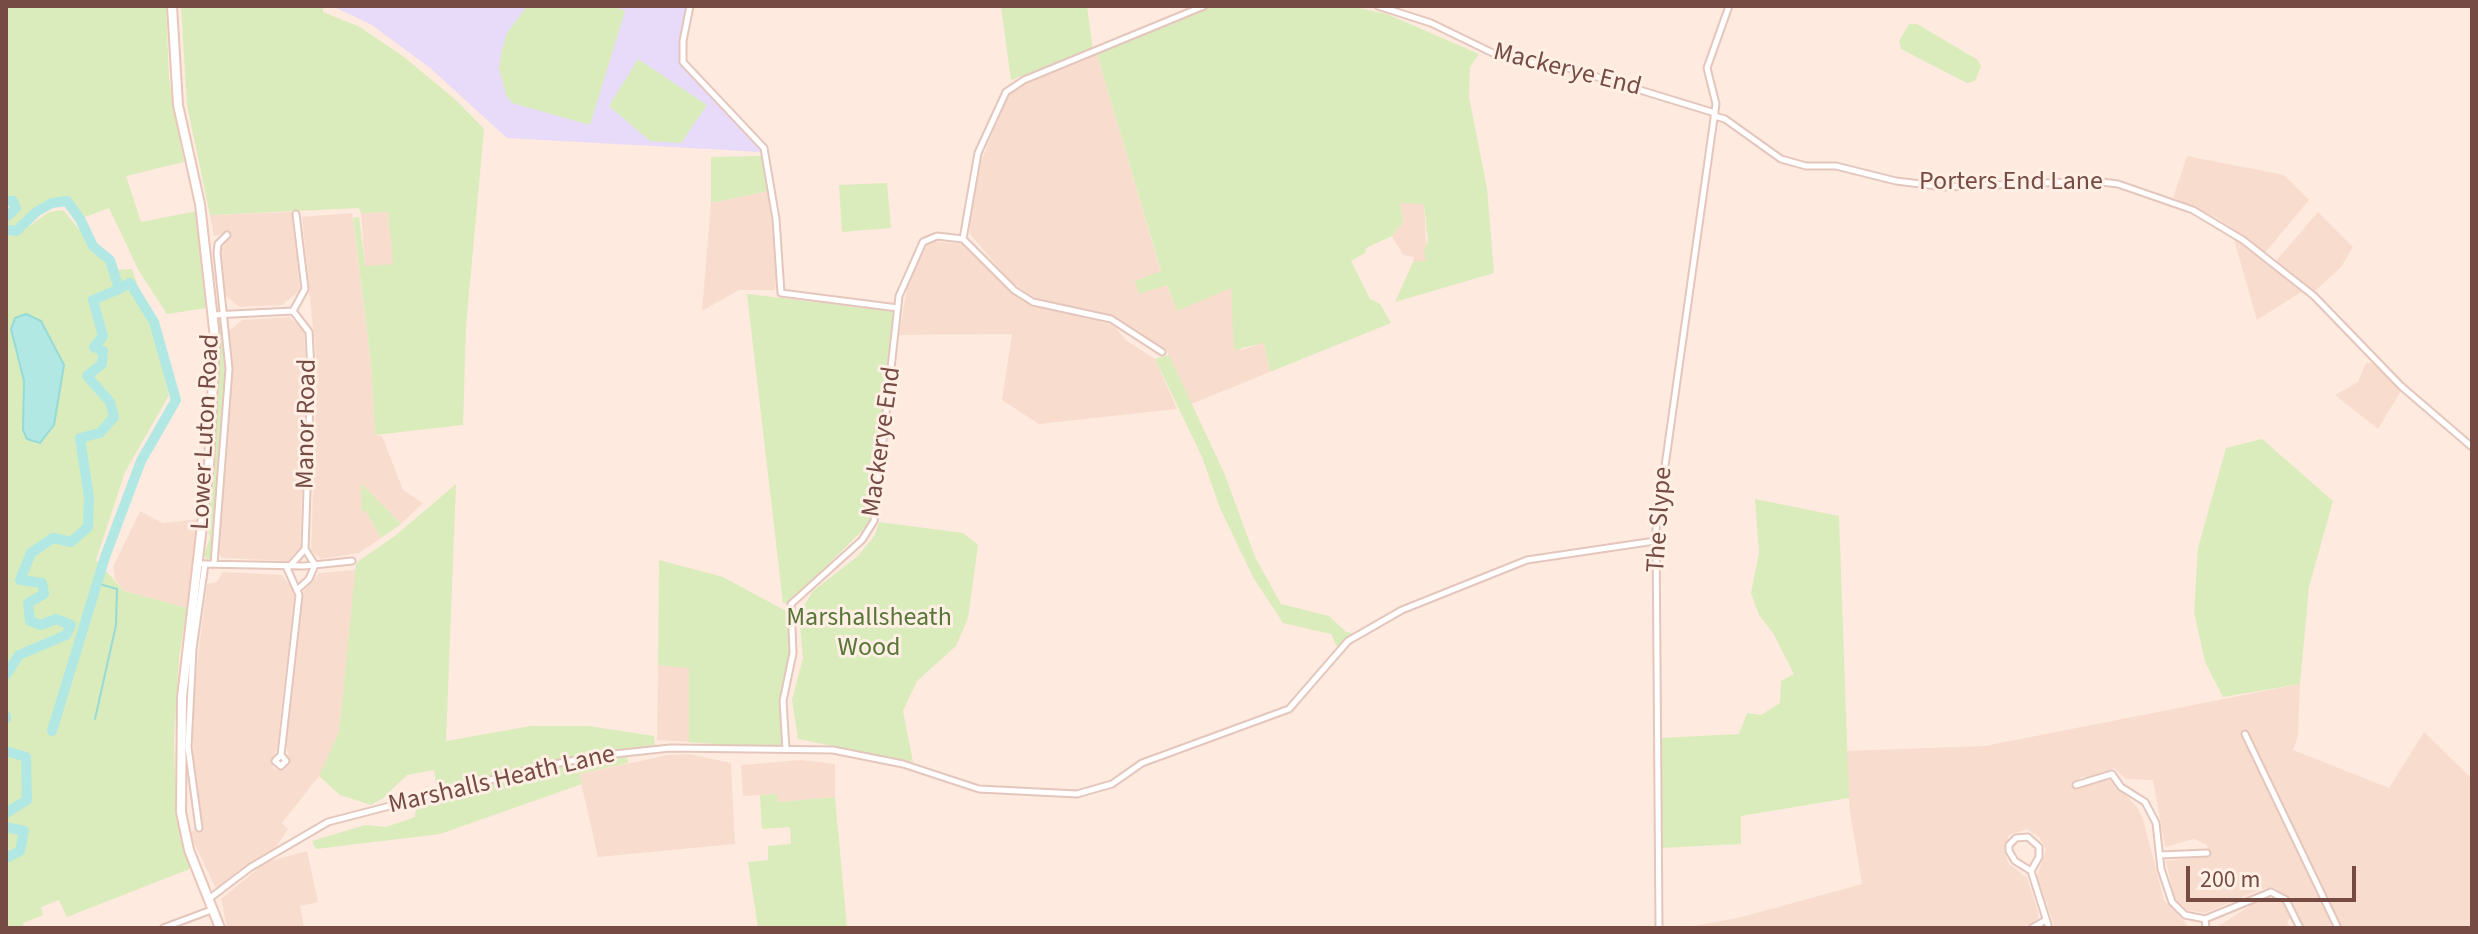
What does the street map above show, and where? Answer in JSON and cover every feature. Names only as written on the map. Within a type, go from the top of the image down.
[{"type":"main road","name":"Lower Luton Road","points":[[172,6],[178,105],[200,204],[213,315],[215,364],[202,564],[182,697],[181,812],[189,850],[215,908],[220,928]]},
{"type":"street","points":[[690,6],[683,41],[683,62],[764,148],[776,219],[781,293],[898,308]]},
{"type":"street","points":[[1162,352],[1111,319],[1033,302],[1014,290],[963,239],[978,153],[1006,92],[1024,80],[1204,6]]},
{"type":"street","name":"Mackerye End","points":[[1378,6],[1431,23],[1501,57],[1556,65],[1714,114]]},
{"type":"street","points":[[1725,119],[1716,101],[1707,68],[1729,6]]},
{"type":"street","name":"The Slype","points":[[1659,928],[1655,541],[1716,101]]},
{"type":"street","name":"Porters End Lane","points":[[1714,114],[1781,159],[1806,166],[1836,166],[1896,181],[1945,187],[2093,181],[2118,184],[2193,210],[2243,240],[2314,296],[2401,386],[2472,447]]},
{"type":"street","points":[[213,315],[293,311],[305,289],[296,214]]},
{"type":"street","name":"Lower Luton Road","points":[[214,564],[229,369],[217,253],[218,244],[227,235]]},
{"type":"street","name":"Mackerye End","points":[[786,749],[783,701],[793,653],[790,610],[805,588],[862,540],[874,521],[903,285],[923,242],[937,236],[963,239]]},
{"type":"street","name":"Manor Road","points":[[293,311],[308,328],[310,350],[305,549]]},
{"type":"street","name":"Marshalls Heath Lane","points":[[210,898],[261,860],[328,822],[548,765],[670,748],[833,750],[877,757],[979,789],[1077,794],[1112,784],[1142,763],[1289,709],[1348,641],[1402,610],[1527,560],[1655,541]]},
{"type":"street","points":[[288,566],[305,549],[315,565]]},
{"type":"street","points":[[202,564],[288,566],[352,561]]},
{"type":"street","name":"Lower Luton Road","points":[[199,828],[189,768],[189,701],[202,564]]},
{"type":"street","points":[[298,589],[309,579],[315,565]]},
{"type":"street","points":[[281,755],[298,589],[288,566]]},
{"type":"street","points":[[2245,734],[2338,928]]},
{"type":"street","points":[[2076,785],[2112,774],[2121,787],[2150,808],[2172,902],[2185,915],[2205,919],[2271,892],[2286,900],[2300,928]]},
{"type":"street","points":[[181,812],[194,810]]},
{"type":"street","points":[[2031,871],[2039,857],[2039,847],[2032,839],[2016,838],[2009,845],[2011,857],[2031,871],[2049,928]]},
{"type":"street","points":[[2160,855],[2207,853]]},
{"type":"street","points":[[163,928],[215,908]]},
{"type":"street","points":[[2205,919],[2206,928]]},
{"type":"street","points":[[2032,928],[2046,920]]},
{"type":"shaded area","points":[[332,6],[688,6],[679,52],[682,67],[753,138],[761,152],[507,138],[430,68],[372,25]]},
{"type":"shaded area","points":[[1097,54],[1160,269],[1177,310],[1231,287],[1241,350],[1264,343],[1270,372],[1191,404],[1166,350],[1109,315],[1037,299],[1010,281],[970,234],[969,205],[978,169],[1008,96],[1021,84]]},
{"type":"shaded area","points":[[2187,156],[2284,175],[2309,200],[2265,253],[2217,218],[2173,198]]},
{"type":"shaded area","points":[[768,191],[777,266],[775,290],[739,290],[702,311],[711,203]]},
{"type":"shaded area","points":[[1400,203],[1424,203],[1427,262],[1413,262],[1414,257],[1403,255],[1392,236],[1403,222]]},
{"type":"shaded area","points":[[292,212],[300,291],[282,305],[239,307],[225,295],[220,251],[229,237],[227,233],[214,236],[210,215]]},
{"type":"shaded area","points":[[388,212],[394,264],[365,267],[361,213]]},
{"type":"shaded area","points":[[2318,212],[2353,247],[2341,267],[2314,292],[2275,262]]},
{"type":"shaded area","points":[[352,213],[371,363],[375,435],[382,436],[403,490],[423,503],[401,524],[362,484],[366,511],[381,538],[359,553],[321,559],[311,551],[317,368],[302,217]]},
{"type":"shaded area","points":[[2233,236],[2303,291],[2257,320]]},
{"type":"shaded area","points":[[929,241],[965,244],[1026,300],[1113,325],[1127,341],[1155,359],[1177,409],[1039,424],[1002,400],[1012,334],[899,335],[908,282]]},
{"type":"shaded area","points":[[289,317],[304,329],[306,369],[300,549],[288,561],[222,558],[218,552],[231,394],[229,331],[242,320]]},
{"type":"shaded area","points":[[2366,363],[2374,363],[2401,391],[2378,429],[2335,395],[2358,382]]},
{"type":"shaded area","points":[[140,511],[163,523],[200,519],[187,608],[124,591],[115,579],[113,567]]},
{"type":"shaded area","points":[[356,570],[339,732],[333,751],[319,776],[282,823],[288,829],[275,849],[216,889],[189,832],[202,828],[194,783],[192,706],[207,584],[217,582],[223,572],[282,575],[295,591],[277,748],[271,762],[274,768],[283,771],[290,764],[286,745],[303,592],[319,573]]},
{"type":"shaded area","points":[[658,665],[689,667],[689,742],[657,740]]},
{"type":"shaded area","points":[[2300,684],[2298,736],[2293,750],[2389,788],[2424,732],[2472,779],[2472,928],[2340,928],[2297,838],[2292,836],[2335,925],[2304,928],[2290,899],[2274,888],[2262,889],[2205,913],[2187,910],[2174,897],[2166,861],[2209,856],[2207,845],[2194,839],[2165,847],[2153,780],[2126,779],[2114,768],[2091,778],[2081,777],[2074,786],[2110,779],[2137,807],[2143,819],[2164,900],[2190,928],[2055,928],[2037,876],[2046,850],[2040,838],[2027,829],[2009,835],[2004,849],[2008,863],[2027,878],[2038,912],[2038,919],[2023,928],[1682,928],[1738,918],[1862,884],[1850,811],[1845,751],[1985,746]]},
{"type":"shaded area","points":[[689,754],[731,763],[735,844],[598,857],[579,774],[668,755]]},
{"type":"shaded area","points":[[801,760],[835,764],[835,797],[777,802],[776,794],[743,796],[741,765]]},
{"type":"shaded area","points":[[307,851],[318,902],[300,906],[304,928],[227,928],[221,899],[266,862]]},
{"type":"shaded area","points":[[2266,896],[2282,902],[2291,928],[2215,928]]},
{"type":"green space","points":[[6,6],[166,6],[169,78],[184,162],[126,176],[141,222],[197,211],[207,308],[167,314],[139,271],[109,208],[80,219],[72,206],[60,200],[36,212],[16,231],[6,230],[6,217],[16,208],[13,201],[6,201]]},
{"type":"green space","points":[[181,6],[323,6],[323,12],[360,27],[404,57],[457,101],[484,129],[466,326],[463,425],[375,435],[371,363],[353,218],[359,217],[365,266],[393,264],[388,212],[361,213],[359,208],[210,215],[187,105]]},
{"type":"green space","points":[[527,6],[615,6],[625,11],[590,125],[512,103],[506,95],[499,69],[501,53],[507,33]]},
{"type":"green space","points":[[1001,6],[1087,6],[1093,50],[1011,80]]},
{"type":"green space","points":[[1214,6],[1354,7],[1387,14],[1479,54],[1470,67],[1469,97],[1487,188],[1494,273],[1395,302],[1413,262],[1426,261],[1424,250],[1428,241],[1424,204],[1400,203],[1403,222],[1392,236],[1366,248],[1365,253],[1351,261],[1370,299],[1380,304],[1391,323],[1270,372],[1264,343],[1234,350],[1231,288],[1177,311],[1167,285],[1139,294],[1135,281],[1161,271],[1097,54]]},
{"type":"green space","points":[[1909,24],[1917,24],[1978,60],[1981,66],[1975,81],[1967,83],[1901,49],[1899,41]]},
{"type":"green space","points":[[638,59],[707,105],[681,143],[650,141],[609,106]]},
{"type":"green space","points":[[762,156],[768,191],[711,203],[711,157]]},
{"type":"green space","points":[[887,183],[891,228],[842,232],[839,185]]},
{"type":"green space","points":[[63,210],[113,270],[132,269],[153,331],[169,395],[125,472],[96,560],[124,591],[187,608],[179,658],[174,737],[176,814],[192,868],[67,917],[59,900],[41,907],[43,915],[23,923],[24,928],[6,928],[6,235],[15,236],[49,212]],"holes":[[[41,321],[63,373],[51,431],[25,414],[24,381],[14,342]]]},
{"type":"green space","points":[[747,294],[891,311],[895,316],[874,510],[869,524],[788,604],[783,603]]},
{"type":"green space","points":[[222,318],[227,368],[212,556],[207,560],[204,554],[210,538],[206,523],[218,366],[217,322]]},
{"type":"green space","points":[[1169,355],[1225,475],[1255,557],[1281,604],[1329,616],[1346,632],[1352,633],[1337,647],[1331,634],[1283,623],[1253,577],[1220,508],[1202,457],[1155,359]]},
{"type":"green space","points":[[2262,439],[2333,501],[2309,587],[2300,684],[2223,697],[2205,662],[2194,612],[2198,548],[2226,448]]},
{"type":"green space","points":[[361,483],[401,524],[381,538],[366,511],[362,512]]},
{"type":"green space","points":[[456,484],[446,741],[531,726],[588,726],[654,736],[655,747],[592,752],[437,790],[434,770],[407,775],[371,805],[340,795],[319,776],[339,732],[356,563],[396,535]]},
{"type":"green space","points":[[1755,499],[1839,516],[1849,798],[1741,816],[1741,844],[1661,848],[1660,738],[1739,734],[1747,713],[1761,715],[1780,703],[1781,681],[1794,674],[1773,633],[1759,615],[1751,593],[1759,553]]},
{"type":"green space","name":"Marshallsheath Wood","points":[[879,522],[963,533],[978,545],[968,618],[956,646],[917,681],[903,711],[913,762],[798,739],[792,700],[803,658],[799,614],[813,591],[858,556],[875,535]]},
{"type":"green space","points":[[659,560],[723,577],[786,611],[791,644],[781,698],[785,745],[747,747],[689,742],[689,668],[658,665]]},
{"type":"green space","points":[[627,756],[628,763],[579,774],[582,784],[440,834],[316,849],[312,841],[365,825],[386,827],[415,817],[416,805],[548,769]]},
{"type":"green space","points":[[777,794],[778,802],[835,797],[847,928],[758,928],[748,862],[768,860],[768,846],[791,844],[790,827],[762,829],[760,795]]},
{"type":"water","points":[[26,314],[41,321],[64,365],[54,425],[40,443],[27,439],[23,430],[24,381],[11,329],[15,318]]},
{"type":"waterway","points":[[6,201],[13,201],[16,208],[6,217]]},
{"type":"waterway","points":[[6,230],[16,231],[36,212],[52,203],[67,201],[93,246],[110,260],[119,289],[93,300],[103,336],[94,347],[103,351],[102,364],[87,376],[110,402],[114,417],[100,433],[80,438],[89,498],[88,527],[71,542],[53,538],[31,553],[20,580],[42,583],[44,594],[28,603],[30,621],[41,625],[56,619],[71,625],[66,635],[19,655],[6,675]]},
{"type":"waterway","points":[[52,731],[105,557],[141,461],[176,400],[154,322],[130,283],[119,289]]},
{"type":"waterway","points":[[95,719],[116,625],[117,589],[99,584]]},
{"type":"waterway","points":[[6,751],[26,757],[27,800],[6,813]]},
{"type":"waterway","points":[[6,827],[24,831],[20,851],[6,858]]}]
